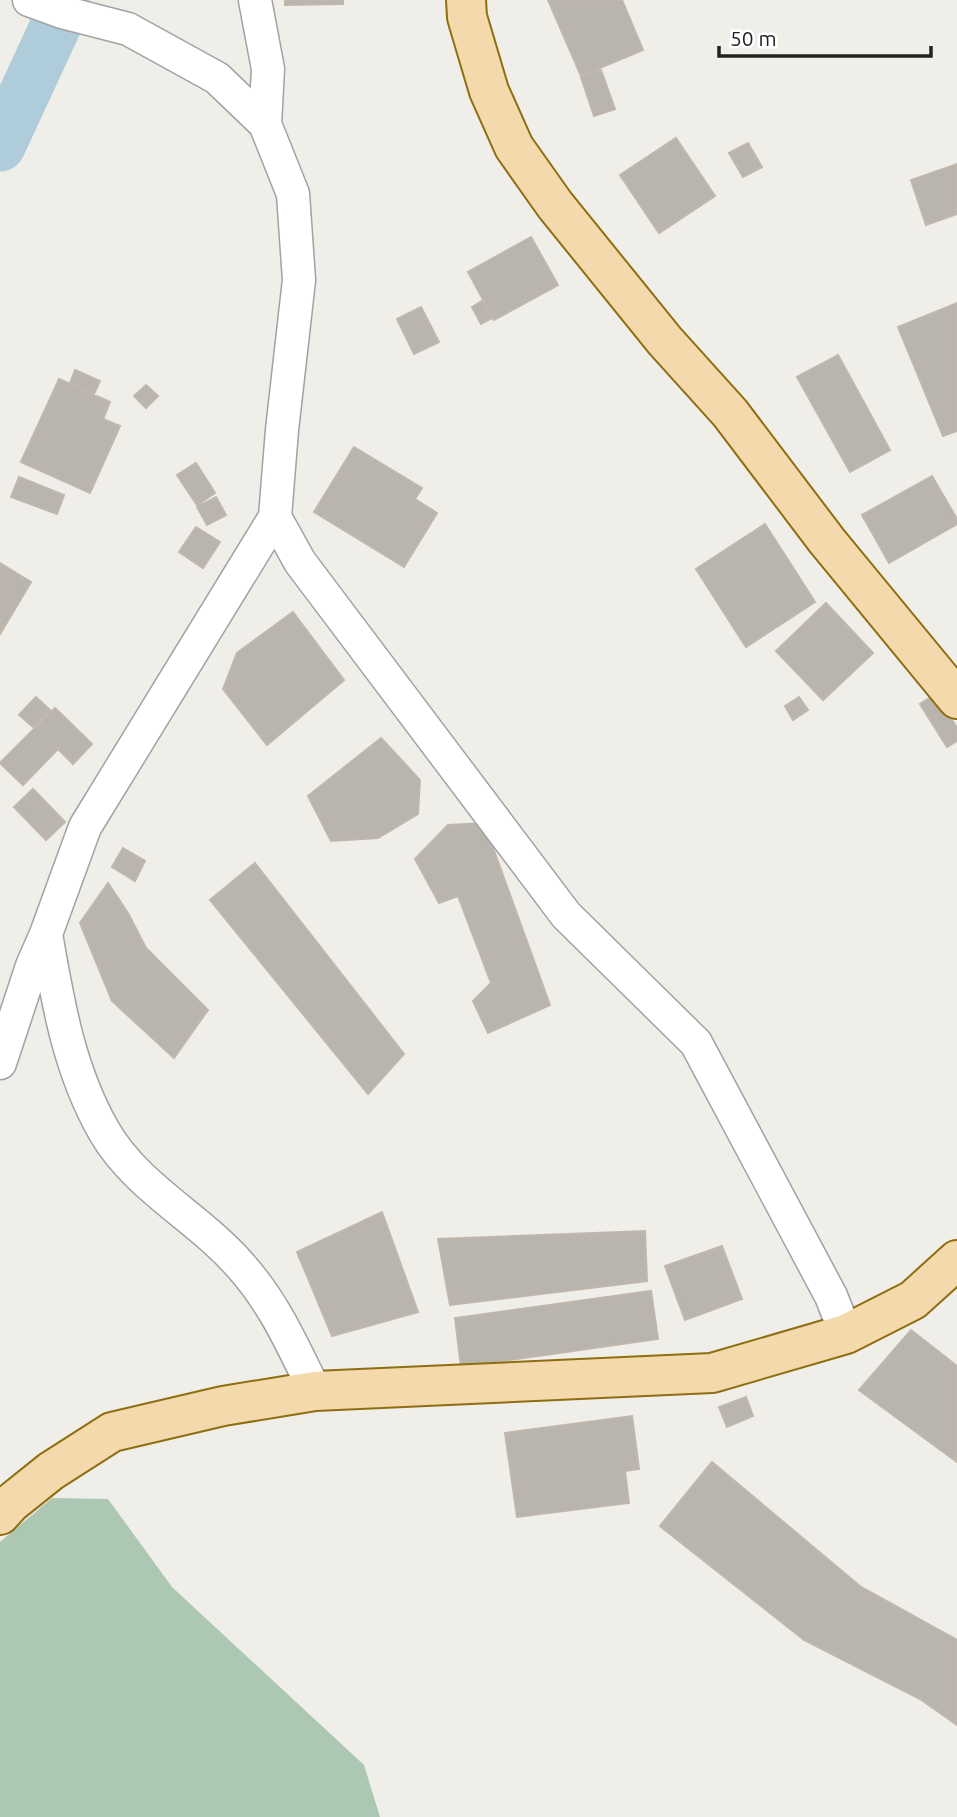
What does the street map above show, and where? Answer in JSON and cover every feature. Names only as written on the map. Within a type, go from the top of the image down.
[{"type":"main road","points":[[466,0],[467,17],[489,91],[514,147],[555,205],[665,341],[730,413],[827,541],[957,699]]},
{"type":"main road","points":[[0,1516],[11,1503],[51,1471],[112,1432],[223,1406],[316,1391],[712,1373],[846,1334],[913,1300],[957,1260]]},
{"type":"street","points":[[0,1063],[32,966],[85,827],[275,517],[299,280],[293,194],[265,124],[217,78],[128,29],[62,12],[29,0]]},
{"type":"street","points":[[256,0],[268,69],[265,124]]},
{"type":"street","points":[[275,517],[300,562],[566,915],[696,1043],[831,1296],[846,1334]]},
{"type":"street","points":[[46,934],[63,1030],[77,1077],[105,1133],[139,1175],[239,1263],[275,1309],[316,1391]]},
{"type":"green space","points":[[52,1498],[108,1499],[172,1587],[364,1765],[380,1817],[0,1817],[0,1542]]},
{"type":"building","points":[[285,0],[343,0],[343,4],[285,5]]},
{"type":"building","points":[[548,0],[622,0],[643,50],[581,76]]},
{"type":"building","points":[[601,70],[615,109],[594,116],[581,77]]},
{"type":"building","points":[[676,138],[715,196],[659,233],[620,175]]},
{"type":"building","points":[[748,143],[762,167],[743,177],[729,153]]},
{"type":"building","points":[[957,164],[957,214],[926,225],[911,180]]},
{"type":"building","points":[[531,237],[558,285],[494,320],[468,272]]},
{"type":"building","points":[[482,301],[492,318],[481,324],[472,307]]},
{"type":"building","points":[[957,303],[957,431],[943,436],[898,327]]},
{"type":"building","points":[[421,307],[439,342],[414,354],[397,319]]},
{"type":"building","points":[[838,355],[890,450],[850,472],[797,377]]},
{"type":"building","points":[[75,370],[100,381],[94,394],[70,383]]},
{"type":"building","points":[[59,379],[110,402],[103,419],[120,426],[90,493],[21,462]]},
{"type":"building","points":[[146,385],[158,396],[146,408],[134,396]]},
{"type":"building","points":[[354,447],[422,488],[415,499],[437,513],[404,567],[314,512]]},
{"type":"building","points":[[196,463],[215,493],[197,505],[177,475]]},
{"type":"building","points":[[932,476],[957,519],[957,524],[889,563],[862,515]]},
{"type":"building","points":[[19,477],[64,495],[57,514],[11,497]]},
{"type":"building","points":[[216,497],[226,515],[207,525],[197,507]]},
{"type":"building","points":[[765,524],[815,602],[746,647],[696,569]]},
{"type":"building","points":[[196,527],[220,542],[203,568],[179,552]]},
{"type":"building","points":[[0,563],[31,582],[0,634]]},
{"type":"building","points":[[826,603],[873,653],[823,700],[776,651]]},
{"type":"building","points":[[293,612],[344,680],[267,745],[223,689],[237,653]]},
{"type":"building","points":[[936,694],[957,728],[957,741],[947,747],[920,704]]},
{"type":"building","points":[[36,697],[50,710],[33,727],[19,715]]},
{"type":"building","points":[[799,697],[808,710],[793,720],[785,706]]},
{"type":"building","points":[[55,708],[92,744],[73,764],[58,749],[23,785],[0,763]]},
{"type":"building","points":[[381,738],[420,780],[418,814],[378,838],[331,841],[308,796]]},
{"type":"building","points":[[33,789],[65,822],[46,840],[14,807]]},
{"type":"building","points":[[484,823],[550,1005],[488,1033],[473,1001],[491,983],[458,896],[439,903],[415,859],[448,825]]},
{"type":"building","points":[[123,848],[145,861],[135,881],[112,867]]},
{"type":"building","points":[[255,863],[404,1054],[368,1094],[210,900]]},
{"type":"building","points":[[108,883],[128,913],[146,948],[208,1010],[174,1058],[112,1001],[80,923]]},
{"type":"building","points":[[382,1212],[418,1312],[332,1336],[297,1252]]},
{"type":"building","points":[[645,1231],[647,1281],[450,1305],[438,1239]]},
{"type":"building","points":[[722,1246],[742,1299],[685,1320],[665,1266]]},
{"type":"building","points":[[651,1291],[658,1339],[461,1367],[455,1318]]},
{"type":"building","points":[[911,1330],[957,1366],[957,1462],[859,1390]]},
{"type":"building","points":[[746,1397],[753,1416],[727,1427],[719,1407]]},
{"type":"building","points":[[632,1416],[639,1469],[625,1471],[629,1503],[517,1517],[505,1433]]},
{"type":"building","points":[[712,1462],[861,1587],[957,1640],[957,1725],[920,1699],[804,1640],[660,1526]]},
{"type":"waterway","points":[[0,146],[62,12],[64,0]]}]
